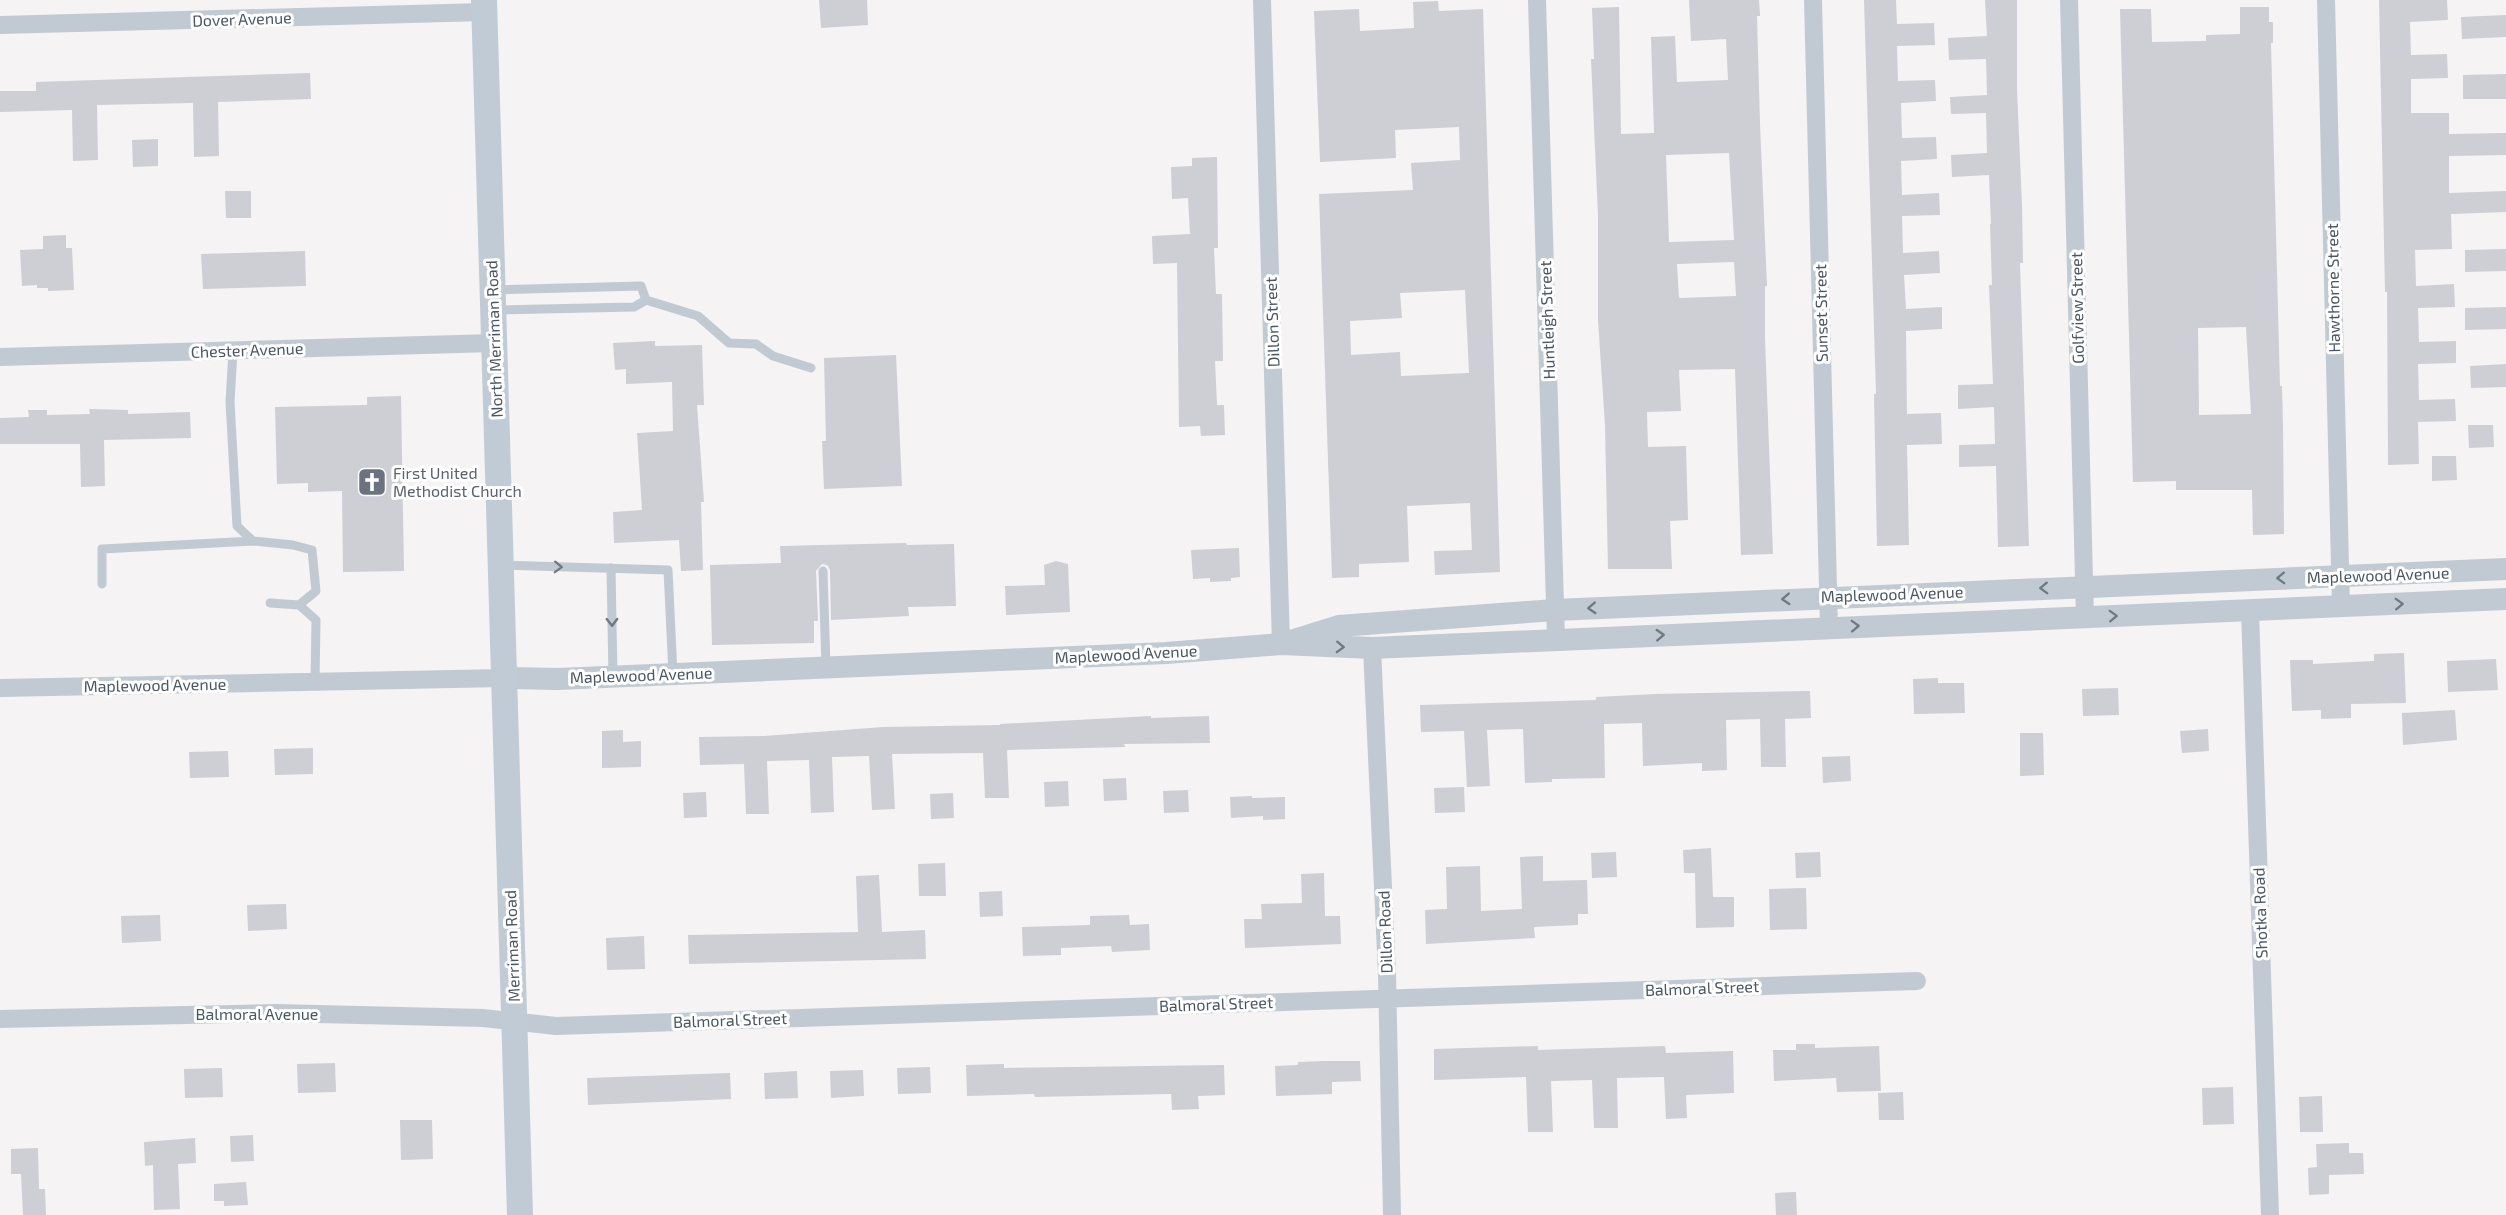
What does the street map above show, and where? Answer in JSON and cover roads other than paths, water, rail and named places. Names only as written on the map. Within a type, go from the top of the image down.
[{"type":"main road","name":"North Merriman Road","points":[[484,6],[503,678]]},
{"type":"main road","name":"Merriman Road","points":[[503,678],[520,1215]]},
{"type":"street","name":"Dillon Street","points":[[1262,0],[1281,644]]},
{"type":"street","name":"Huntleigh Street","points":[[1537,0],[1557,639]]},
{"type":"street","name":"Sunset Street","points":[[1814,0],[1829,627]]},
{"type":"street","name":"Golfview Street","points":[[2069,0],[2085,617]]},
{"type":"street","name":"Hawthorne Street","points":[[2326,0],[2341,606]]},
{"type":"street","name":"Dover Avenue","points":[[0,26],[484,6]]},
{"type":"street","name":"Chester Avenue","points":[[0,357],[494,343]]},
{"type":"street","name":"Maplewood Avenue","points":[[1281,644],[1339,626],[1555,610],[2506,569]]},
{"type":"street","name":"Maplewood Avenue","points":[[0,688],[673,674],[1154,654],[1281,644],[1372,648],[2506,599]]},
{"type":"street","name":"Shotka Road","points":[[2250,611],[2270,1215]]},
{"type":"street","name":"Dillon Road","points":[[1372,648],[1387,998],[1392,1215]]},
{"type":"street","name":"Balmoral Street","points":[[514,1023],[556,1026],[1917,981]]},
{"type":"street","name":"Balmoral Avenue","points":[[0,1019],[276,1013],[483,1018],[514,1023]]},
{"type":"lane","points":[[492,300],[640,286],[646,300]]},
{"type":"lane","points":[[492,300],[634,307],[646,300],[698,315],[729,343],[756,344],[774,356],[811,368]]},
{"type":"lane","points":[[233,351],[230,402],[237,526],[254,541]]},
{"type":"lane","points":[[102,584],[102,549],[254,541],[293,545],[312,550],[316,591],[299,605]]},
{"type":"lane","points":[[500,565],[668,570],[673,674]]},
{"type":"lane","points":[[611,568],[614,676]]},
{"type":"lane","points":[[822,571],[826,667]]},
{"type":"lane","points":[[270,603],[299,605],[315,620],[315,682]]},
{"type":"place","name":"First United Methodist Church","points":[[372,482]]}]
